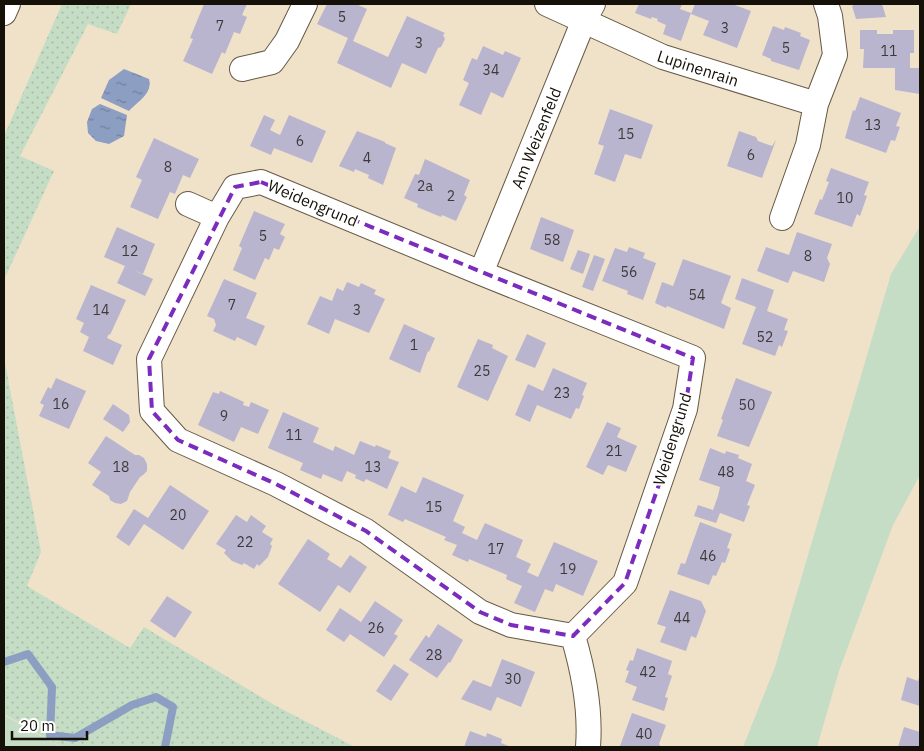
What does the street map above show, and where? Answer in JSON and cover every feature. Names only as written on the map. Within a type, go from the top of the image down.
[{"type":"street","points":[[4,13],[8,4]]},
{"type":"street","points":[[242,70],[272,62],[287,40],[305,4]]},
{"type":"street","name":"Lupinenrain","points":[[547,4],[589,12],[629,43],[662,57],[816,104]]},
{"type":"street","points":[[782,218],[808,145],[816,104],[835,55],[830,16],[826,4]]},
{"type":"street","name":"Am Weizenfeld","points":[[481,273],[589,12]]},
{"type":"street","name":"Weidengrund","points":[[261,182],[481,273],[693,358],[685,409],[625,583],[573,636],[511,625],[480,612],[366,532],[276,484],[178,440],[152,411],[150,359],[217,217],[235,187],[261,182]]},
{"type":"street","points":[[188,204],[217,217]]},
{"type":"street","points":[[573,636],[584,677],[588,747]]},
{"type":"highlighted area","points":[[261,182],[693,358],[685,409],[625,583],[573,636],[511,625],[480,612],[366,531],[276,484],[178,440],[152,411],[149,359],[235,187]]},
{"type":"green space","points":[[62,4],[131,4],[117,34],[88,24],[20,156],[54,171],[4,280],[4,136]]},
{"type":"green space","points":[[920,226],[920,475],[893,525],[839,671],[817,747],[743,747],[775,667],[891,274]]},
{"type":"green space","points":[[4,358],[41,552],[27,586],[130,648],[144,627],[276,706],[355,747],[61,747],[4,714]]},
{"type":"green space","points":[[4,715],[60,747],[4,747]]},
{"type":"water","points":[[124,69],[149,79],[150,84],[144,97],[129,111],[101,98],[109,80]]},
{"type":"water","points":[[100,104],[127,115],[124,136],[109,144],[96,141],[88,133],[87,122],[92,109]]},
{"type":"building","points":[[204,4],[247,4],[242,15],[247,17],[240,34],[234,32],[225,54],[222,52],[212,74],[183,61],[193,39],[190,38]]},
{"type":"building","points":[[327,4],[356,4],[367,9],[353,41],[388,57],[407,16],[445,33],[443,35],[445,39],[441,47],[438,48],[426,74],[402,63],[391,88],[337,63],[348,38],[317,24]]},
{"type":"building","points":[[639,4],[682,4],[680,9],[691,13],[681,41],[663,34],[666,25],[657,21],[658,19],[652,17],[651,19],[635,13]]},
{"type":"building","points":[[695,4],[732,4],[751,11],[737,48],[703,35],[709,21],[691,14]]},
{"type":"building","points":[[856,4],[882,4],[886,17],[856,19],[852,6]]},
{"type":"building","points":[[773,26],[784,30],[785,27],[801,33],[800,36],[810,40],[799,70],[771,61],[771,59],[762,55]]},
{"type":"building","points":[[860,30],[877,30],[877,34],[893,34],[893,30],[914,30],[914,53],[910,53],[910,68],[920,68],[920,94],[895,90],[895,68],[863,68],[864,49],[860,49]]},
{"type":"building","points":[[483,46],[503,55],[505,51],[521,58],[503,98],[491,92],[481,115],[459,105],[469,83],[463,80],[472,58],[477,60]]},
{"type":"building","points":[[860,97],[901,113],[896,126],[900,127],[895,141],[891,140],[886,153],[845,138],[853,110],[855,111]]},
{"type":"building","points":[[610,109],[653,125],[641,159],[625,154],[615,182],[594,174],[604,146],[598,144]]},
{"type":"building","points":[[264,115],[275,120],[270,130],[280,135],[289,115],[326,131],[312,163],[274,148],[271,155],[250,146]]},
{"type":"building","points":[[357,131],[396,148],[383,185],[368,178],[369,175],[355,169],[354,172],[339,166]]},
{"type":"building","points":[[739,131],[756,137],[758,141],[772,146],[776,140],[762,178],[727,166]]},
{"type":"building","points":[[154,138],[199,159],[190,178],[183,175],[175,194],[170,192],[158,219],[130,207],[142,180],[136,177]]},
{"type":"building","points":[[425,159],[470,180],[464,195],[467,197],[456,221],[417,207],[418,204],[404,198],[415,174],[419,175]]},
{"type":"building","points":[[831,168],[869,182],[864,195],[867,196],[860,216],[857,214],[852,227],[814,214],[829,182],[826,181]]},
{"type":"building","points":[[254,211],[285,224],[280,234],[285,237],[279,250],[274,248],[269,260],[265,258],[255,280],[233,270],[242,248],[239,246]]},
{"type":"building","points":[[541,217],[574,230],[563,262],[530,249]]},
{"type":"building","points":[[117,227],[155,244],[143,274],[133,270],[153,279],[145,296],[117,283],[125,266],[104,257]]},
{"type":"building","points":[[797,232],[832,244],[827,258],[830,264],[824,282],[793,271],[788,283],[757,271],[766,247],[789,255]]},
{"type":"building","points":[[629,247],[645,253],[643,258],[656,263],[643,300],[627,294],[628,291],[602,281],[615,248],[627,252]]},
{"type":"building","points":[[578,250],[590,254],[583,274],[570,269]]},
{"type":"building","points":[[594,255],[605,259],[593,291],[582,287]]},
{"type":"building","points":[[683,259],[731,276],[721,303],[731,308],[724,329],[655,303],[662,282],[673,286]]},
{"type":"building","points":[[742,278],[774,290],[767,311],[788,319],[784,330],[788,331],[782,347],[779,345],[775,356],[742,344],[756,307],[735,299]]},
{"type":"building","points":[[224,279],[257,293],[246,318],[265,326],[256,346],[237,337],[235,341],[213,331],[216,325],[214,319],[207,316]]},
{"type":"building","points":[[347,282],[359,287],[361,283],[376,290],[374,294],[385,299],[369,333],[335,319],[329,334],[307,324],[320,296],[332,301],[337,288],[343,291]]},
{"type":"building","points":[[91,285],[126,300],[107,338],[122,345],[113,365],[83,351],[89,337],[80,332],[84,323],[76,319]]},
{"type":"building","points":[[404,324],[435,338],[420,373],[389,359]]},
{"type":"building","points":[[527,334],[546,343],[535,368],[515,360]]},
{"type":"building","points":[[478,339],[493,345],[492,348],[508,356],[488,401],[457,387]]},
{"type":"building","points":[[553,368],[587,383],[579,409],[576,408],[571,419],[537,405],[530,422],[515,415],[528,384],[543,391]]},
{"type":"building","points":[[56,378],[86,391],[69,429],[39,416],[44,405],[40,403],[48,387],[51,389]]},
{"type":"building","points":[[736,378],[772,392],[749,447],[717,436]]},
{"type":"building","points":[[220,391],[244,402],[243,405],[249,407],[251,402],[269,410],[258,434],[241,427],[234,442],[198,425],[213,392],[219,394]]},
{"type":"building","points":[[113,404],[129,415],[130,422],[123,432],[103,419]]},
{"type":"building","points":[[283,412],[319,428],[313,442],[333,451],[335,446],[354,455],[360,441],[391,451],[388,458],[399,462],[387,489],[366,479],[364,482],[355,478],[356,475],[347,471],[342,482],[323,474],[321,479],[300,470],[303,463],[268,448]]},
{"type":"building","points":[[607,422],[621,428],[617,437],[637,446],[626,472],[608,465],[603,475],[586,467]]},
{"type":"building","points":[[106,436],[135,455],[144,458],[147,464],[147,471],[140,477],[130,492],[127,501],[121,504],[110,500],[109,496],[92,485],[101,472],[88,463]]},
{"type":"building","points":[[710,448],[725,454],[726,451],[739,455],[738,458],[752,464],[746,481],[755,485],[747,505],[750,506],[744,522],[720,513],[716,523],[694,516],[698,505],[713,510],[718,496],[720,487],[699,480]]},
{"type":"building","points":[[423,477],[464,495],[453,521],[465,527],[462,533],[477,540],[485,523],[523,540],[516,557],[531,564],[527,572],[538,577],[554,542],[598,561],[583,596],[556,584],[553,592],[545,589],[535,612],[514,603],[522,586],[506,579],[507,575],[469,559],[468,562],[452,555],[457,545],[444,540],[446,537],[405,519],[403,522],[388,515],[401,486],[416,493]]},
{"type":"building","points":[[170,485],[209,511],[183,550],[144,524],[129,546],[116,537],[134,509],[148,518]]},
{"type":"building","points":[[236,515],[247,522],[251,515],[266,526],[262,532],[273,539],[270,544],[272,546],[268,557],[259,566],[257,564],[254,569],[244,563],[242,565],[232,561],[224,553],[226,550],[216,544]]},
{"type":"building","points":[[700,522],[732,534],[727,548],[730,549],[725,563],[722,562],[716,576],[713,575],[709,585],[677,574],[681,563],[685,564]]},
{"type":"building","points":[[308,539],[330,554],[327,559],[341,568],[350,555],[367,567],[350,593],[338,585],[320,612],[278,584]]},
{"type":"building","points":[[670,590],[701,601],[706,611],[696,638],[691,636],[686,651],[660,642],[666,627],[657,624]]},
{"type":"building","points":[[167,596],[192,612],[175,638],[150,621]]},
{"type":"building","points":[[375,601],[403,620],[394,634],[398,636],[384,657],[350,634],[344,642],[326,630],[340,608],[361,622]]},
{"type":"building","points":[[438,624],[463,640],[450,663],[437,678],[409,660],[426,635],[429,638]]},
{"type":"building","points":[[637,648],[672,661],[668,674],[672,676],[665,697],[668,698],[664,711],[632,700],[637,687],[625,682],[629,671],[626,670],[630,660],[633,661]]},
{"type":"building","points":[[502,659],[535,672],[521,707],[497,697],[491,711],[461,699],[473,680],[491,687]]},
{"type":"building","points":[[394,664],[409,674],[391,701],[376,691]]},
{"type":"building","points":[[920,674],[920,706],[901,700],[907,677],[918,681]]},
{"type":"building","points":[[632,713],[666,725],[659,744],[661,747],[620,746]]},
{"type":"building","points":[[904,727],[920,732],[920,747],[898,747]]},
{"type":"building","points":[[470,731],[486,737],[487,733],[502,739],[501,743],[511,747],[464,747]]},
{"type":"waterway","points":[[4,662],[28,654],[52,687],[50,735],[75,738],[132,705],[156,697],[173,707],[165,747]]}]
